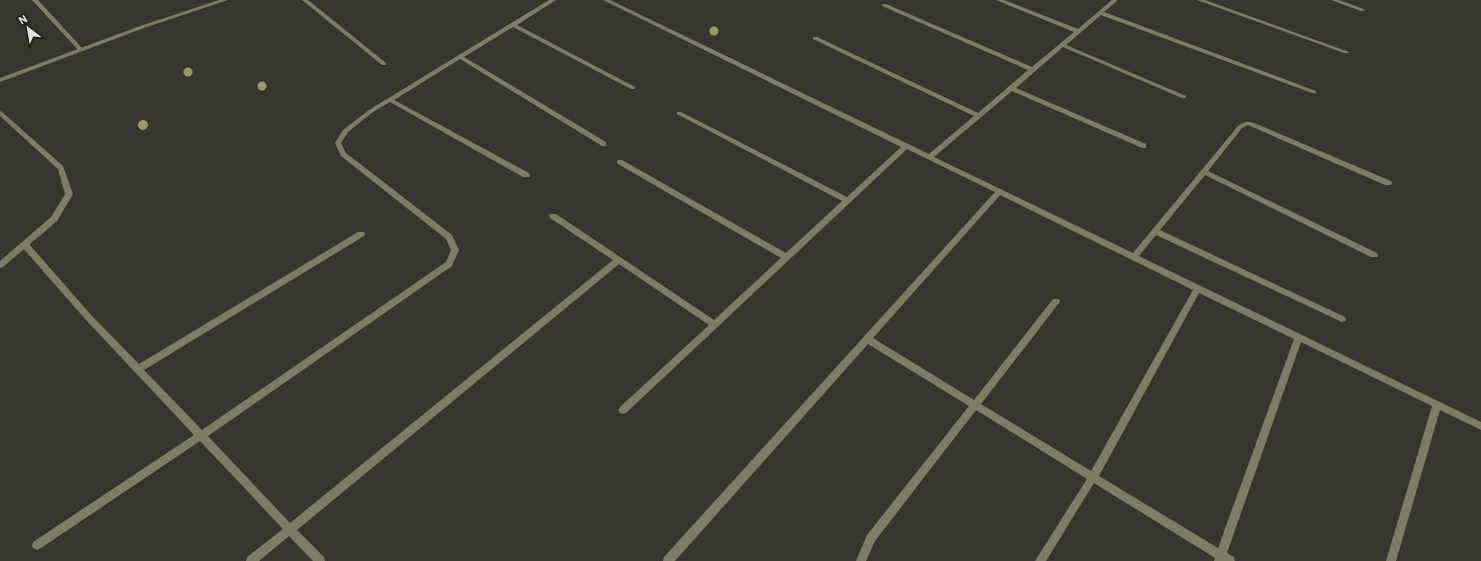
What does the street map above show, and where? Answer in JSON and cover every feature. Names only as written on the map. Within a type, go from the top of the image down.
[{"type":"street","points":[[35,0],[81,50]]},
{"type":"street","points":[[0,80],[142,27],[225,0]]},
{"type":"street","points":[[305,0],[384,64]]},
{"type":"street","points":[[37,545],[202,435],[449,264],[456,250],[449,237],[343,154],[338,143],[345,131],[390,100],[553,0]]},
{"type":"street","points":[[606,0],[1481,426]]},
{"type":"street","points":[[999,0],[1078,31]]},
{"type":"street","points":[[930,157],[1115,0]]},
{"type":"street","points":[[1200,0],[1346,52]]},
{"type":"street","points":[[1334,0],[1363,10]]},
{"type":"street","points":[[884,5],[1033,70]]},
{"type":"street","points":[[1100,13],[1314,92]]},
{"type":"street","points":[[513,25],[633,88]]},
{"type":"street","points":[[815,38],[978,116]]},
{"type":"street","points":[[1062,45],[1184,97]]},
{"type":"street","points":[[460,57],[604,144]]},
{"type":"street","points":[[1011,88],[1144,146]]},
{"type":"street","points":[[390,100],[526,175]]},
{"type":"street","points":[[0,113],[61,168],[69,194],[54,219],[2,263]]},
{"type":"street","points":[[679,113],[848,201]]},
{"type":"street","points":[[1134,257],[1205,172],[1240,127],[1247,123],[1388,183]]},
{"type":"street","points":[[623,410],[906,146]]},
{"type":"street","points":[[620,162],[786,258]]},
{"type":"street","points":[[1205,172],[1374,255]]},
{"type":"street","points":[[668,561],[999,192]]},
{"type":"street","points":[[553,216],[714,324]]},
{"type":"street","points":[[1156,232],[1342,319]]},
{"type":"street","points":[[138,369],[361,234]]},
{"type":"street","points":[[25,245],[89,318],[202,435],[320,561]]},
{"type":"street","points":[[251,561],[291,530],[619,260]]},
{"type":"street","points":[[1040,561],[1093,477],[1198,288]]},
{"type":"street","points":[[862,561],[871,538],[1056,301]]},
{"type":"street","points":[[867,339],[1224,559],[1299,338]]},
{"type":"street","points":[[1391,561],[1437,405]]}]
